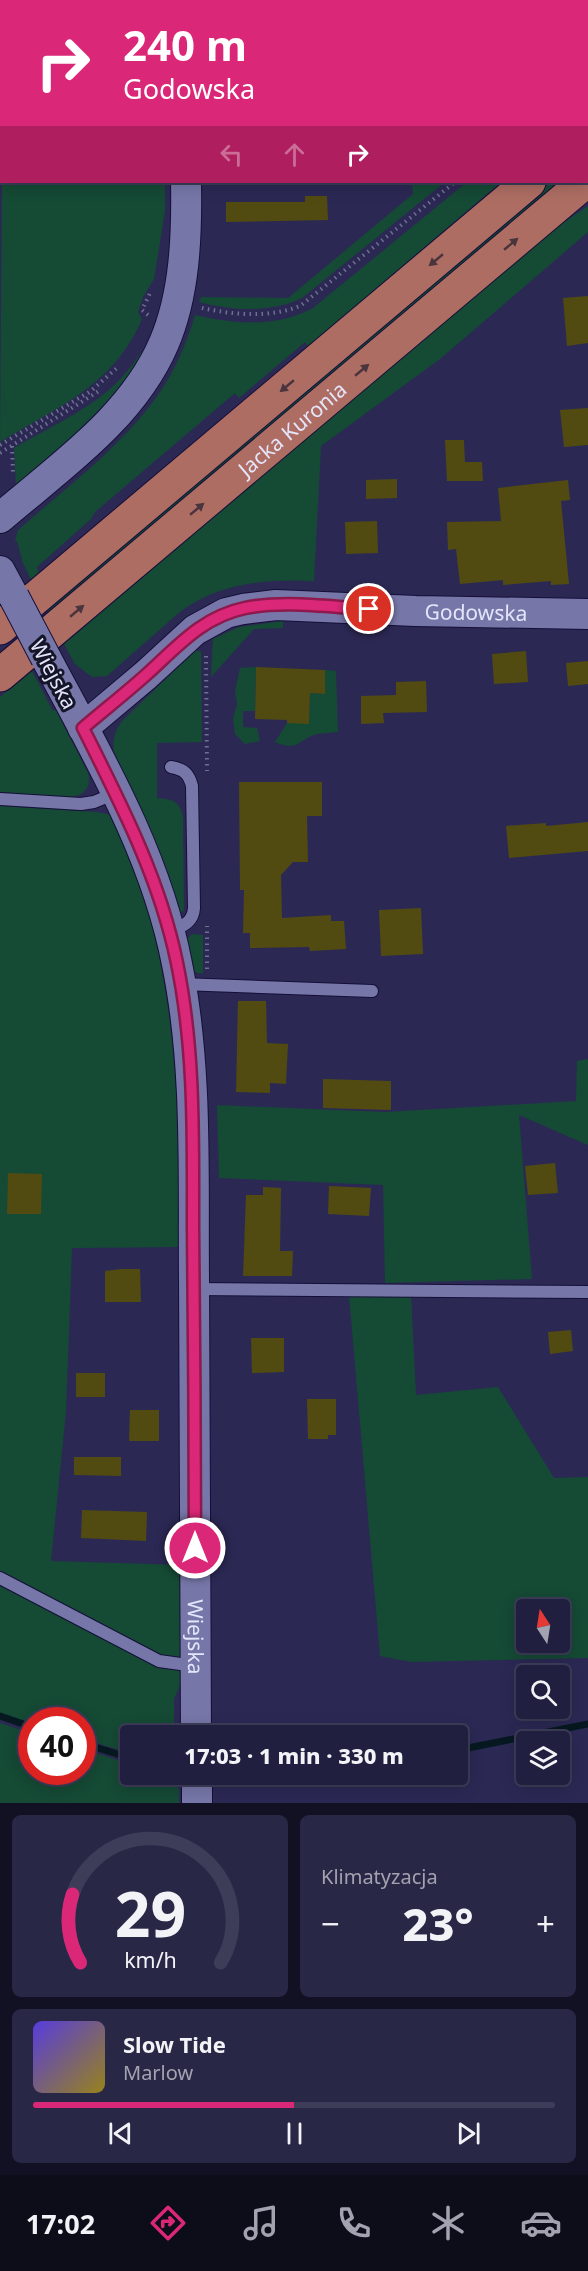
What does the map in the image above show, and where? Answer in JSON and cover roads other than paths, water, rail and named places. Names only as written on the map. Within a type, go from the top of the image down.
[{"type":"main road","name":"Jacka Kuronia","points":[[0,628],[528,183]]},
{"type":"main road","name":"Jacka Kuronia","points":[[0,675],[582,183]]},
{"type":"street","points":[[0,518],[118,413],[155,362],[165,342],[164,294],[185,241],[186,183]]},
{"type":"street","name":"Wiejska","points":[[0,571],[116,793],[147,862],[169,932],[188,1030],[191,1069],[194,1289],[196,1725]]},
{"type":"street","name":"Godowska","points":[[83,728],[195,630],[226,613],[243,609],[276,605],[416,611],[588,614]]},
{"type":"street","points":[[197,1785],[197,1803]]},
{"type":"lane","points":[[169,932],[190,921],[193,918],[194,908],[192,786],[186,772],[180,768],[171,767]]},
{"type":"lane","points":[[0,799],[81,804],[94,802],[116,793]]},
{"type":"lane","points":[[180,984],[372,991]]},
{"type":"lane","points":[[194,1289],[588,1292]]},
{"type":"lane","points":[[0,1578],[159,1661],[196,1666]]},
{"type":"waterway","points":[[0,1716],[18,1722]]},
{"type":"waterway","points":[[468,1748],[588,1724]]},
{"type":"waterway","points":[[96,1747],[120,1755]]}]
